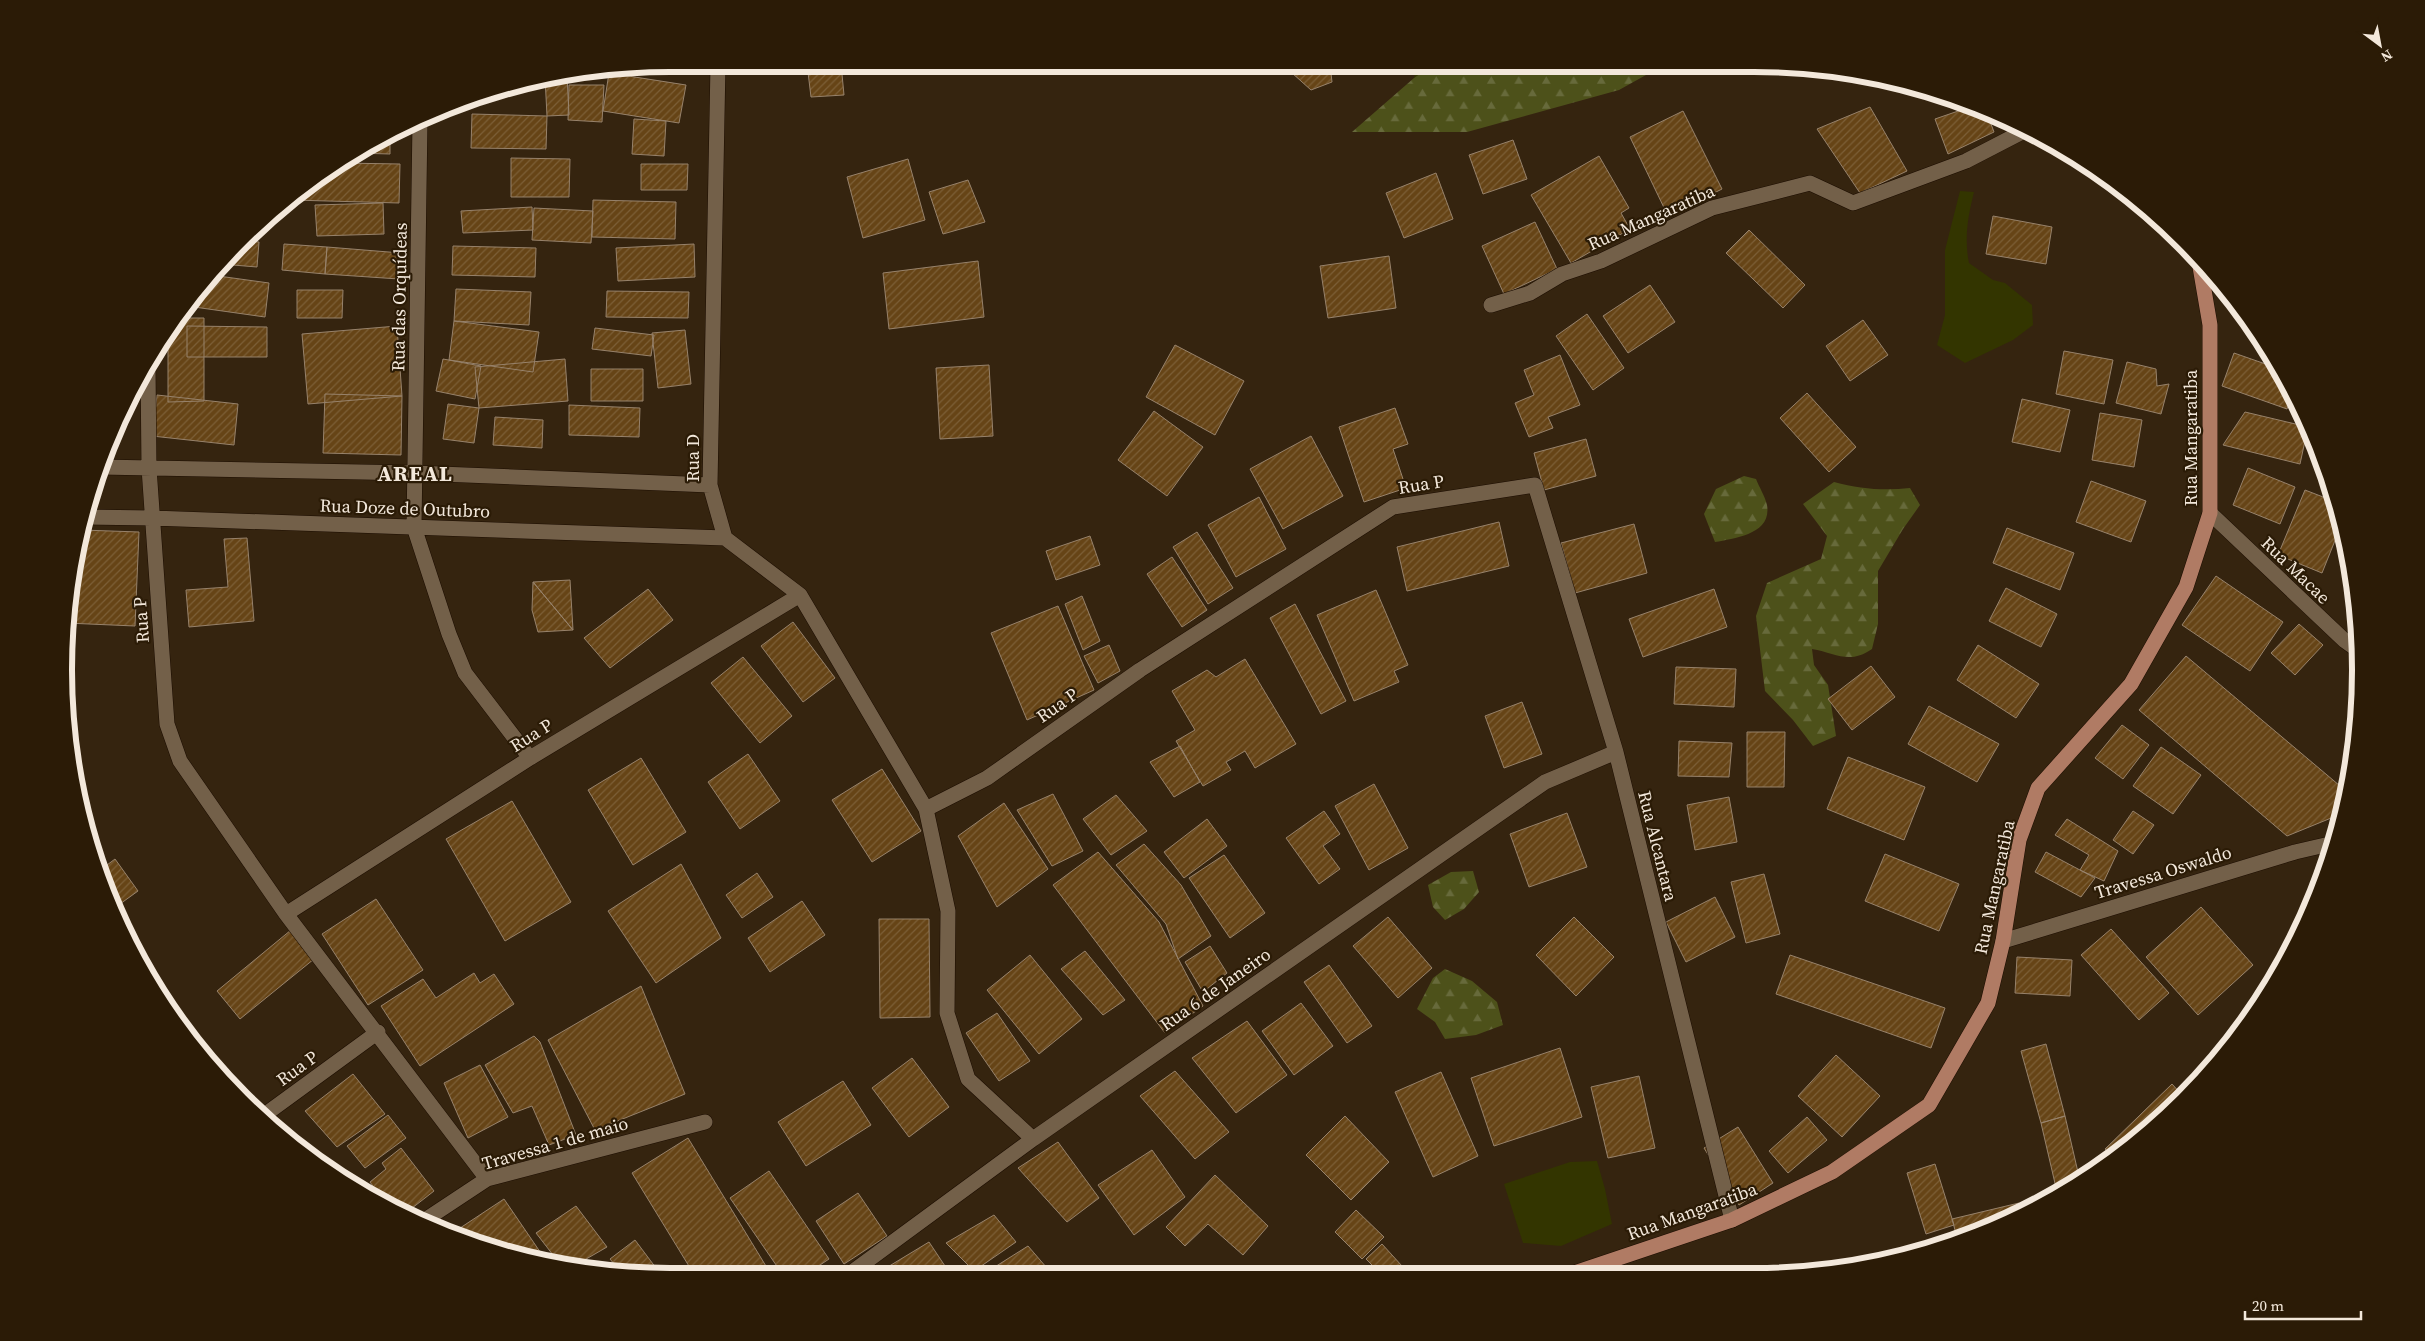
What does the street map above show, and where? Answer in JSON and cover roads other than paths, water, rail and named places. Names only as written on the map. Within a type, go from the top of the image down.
[{"type":"main road","name":"Rua Mangaratiba","points":[[1589,1268],[1732,1220],[1832,1172],[1929,1105],[1988,1003],[2003,941],[2019,840],[2038,788],[2131,684],[2186,587],[2210,513],[2210,325],[2200,272]]},
{"type":"street","name":"Rua D","points":[[718,72],[710,485],[725,538]]},
{"type":"street","name":"Rua das Orquídeas","points":[[420,128],[414,527],[449,634],[465,673],[530,758]]},
{"type":"street","name":"Rua Mangaratiba","points":[[1491,305],[1530,293],[1562,274],[1601,262],[1712,208],[1810,184],[1853,203],[1966,161],[2019,134]]},
{"type":"street","name":"Rua P","points":[[148,380],[149,468],[167,724],[180,761],[286,914],[378,1032],[487,1179]]},
{"type":"street","name":"Rua Doze de Outubro","points":[[108,467],[415,473],[710,485]]},
{"type":"street","name":"Rua P","points":[[926,809],[987,778],[1140,670],[1394,507],[1535,485]]},
{"type":"street","name":"Rua Alcantara","points":[[1535,485],[1616,752],[1732,1220]]},
{"type":"street","name":"Rua Macae","points":[[2210,513],[2345,642],[2351,646]]},
{"type":"street","name":"Rua Doze de Outubro","points":[[93,517],[725,538]]},
{"type":"street","points":[[725,538],[800,595],[926,809],[948,911],[947,1013],[968,1079],[1033,1139]]},
{"type":"street","name":"Rua P","points":[[286,914],[530,758],[800,595]]},
{"type":"street","name":"Rua 6 de Janeiro","points":[[858,1268],[1033,1139],[1545,782],[1616,752]]},
{"type":"street","name":"Travessa Oswaldo","points":[[2003,941],[2286,854],[2326,845]]},
{"type":"street","name":"Rua P","points":[[268,1112],[378,1032]]},
{"type":"street","name":"Travessa 1 de maio","points":[[429,1217],[487,1179],[705,1122]]},
{"type":"district","name":"AREAL","points":[[415,473]]}]
